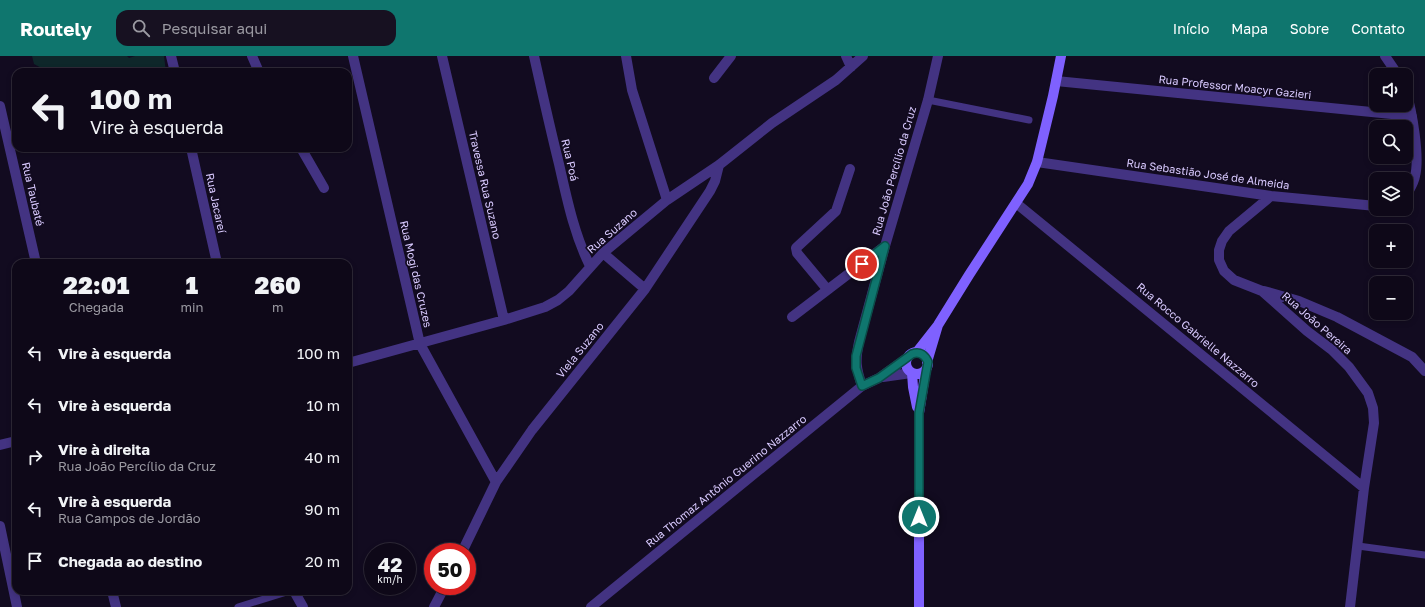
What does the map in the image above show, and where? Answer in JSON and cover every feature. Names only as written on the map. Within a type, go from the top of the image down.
[{"type":"main road","points":[[919,413],[913,387],[912,373],[909,371],[906,364],[938,325],[1028,184],[1037,162],[1061,56]]},
{"type":"main road","points":[[919,607],[919,413],[927,366],[938,325]]},
{"type":"main road","points":[[912,355],[922,354],[927,359],[927,366],[921,373],[912,373]]},
{"type":"street","points":[[171,56],[174,68]]},
{"type":"street","points":[[252,56],[257,68]]},
{"type":"street","name":"Rua Mogi das Cruzes","points":[[353,56],[420,344],[496,482]]},
{"type":"street","name":"Travessa Rua Suzano","points":[[442,56],[504,320]]},
{"type":"street","name":"Rua Poá","points":[[534,56],[564,186],[581,247],[590,266]]},
{"type":"street","points":[[626,56],[632,90],[667,200]]},
{"type":"street","points":[[714,78],[732,56]]},
{"type":"street","points":[[846,56],[851,67]]},
{"type":"street","name":"Rua Suzano","points":[[352,362],[504,320],[558,300],[569,291],[603,253],[667,200],[719,165],[772,123],[836,80],[863,56]]},
{"type":"street","name":"Rua João Percílio da Cruz","points":[[862,386],[856,368],[856,356],[885,246],[928,100],[938,56]]},
{"type":"street","points":[[1385,56],[1393,68]]},
{"type":"street","name":"Rua Professor Moacyr Gazieri","points":[[1056,81],[1412,116]]},
{"type":"street","name":"Rua Taubaté","points":[[0,106],[35,259]]},
{"type":"street","points":[[1411,112],[1416,153],[1416,176],[1413,182]]},
{"type":"street","name":"Rua Jacareí","points":[[192,152],[216,259]]},
{"type":"street","points":[[303,152],[324,188]]},
{"type":"street","name":"Rua Sebastião José de Almeida","points":[[1037,162],[1271,196],[1369,205]]},
{"type":"street","name":"Viela Suzano","points":[[466,543],[496,482],[532,430],[645,288],[710,191],[715,181],[719,165]]},
{"type":"street","points":[[827,290],[797,253],[796,248],[836,211],[850,169]]},
{"type":"street","name":"Rua João Pereira","points":[[1271,196],[1229,231],[1222,241],[1219,250],[1219,260],[1224,271],[1234,280],[1262,291],[1332,350],[1349,367],[1368,393],[1373,408],[1374,422],[1364,488],[1350,607]]},
{"type":"street","name":"Rua Rocco Gabrielle Nazzarro","points":[[1016,202],[1364,488]]},
{"type":"street","points":[[792,317],[885,246]]},
{"type":"street","points":[[603,253],[645,288]]},
{"type":"street","points":[[1262,291],[1299,301],[1331,315],[1412,357],[1425,371]]},
{"type":"street","name":"Rua Thomaz Antônio Guerino Nazzarro","points":[[591,607],[862,386],[879,378],[912,355]]},
{"type":"street","points":[[1412,357],[1425,358]]},
{"type":"street","name":"Rua Thomaz Antônio Guerino Nazzarro","points":[[879,378],[912,373]]},
{"type":"street","points":[[0,445],[12,442]]},
{"type":"street","points":[[0,526],[12,583]]},
{"type":"street","points":[[14,595],[17,607]]},
{"type":"street","points":[[113,595],[116,607]]},
{"type":"street","points":[[296,595],[303,607]]},
{"type":"street","points":[[434,607],[440,595]]},
{"type":"lane","points":[[928,100],[1029,120]]},
{"type":"lane","points":[[1358,546],[1425,555]]},
{"type":"lane","points":[[238,607],[277,595]]},
{"type":"green space","points":[[32,56],[127,56],[129,58],[135,56],[164,56],[166,68],[42,68],[34,64]]},
{"type":"route","points":[[862,264],[885,246],[856,356],[856,368],[862,386],[879,378],[912,354],[922,354],[928,362],[919,413],[919,517]]}]
